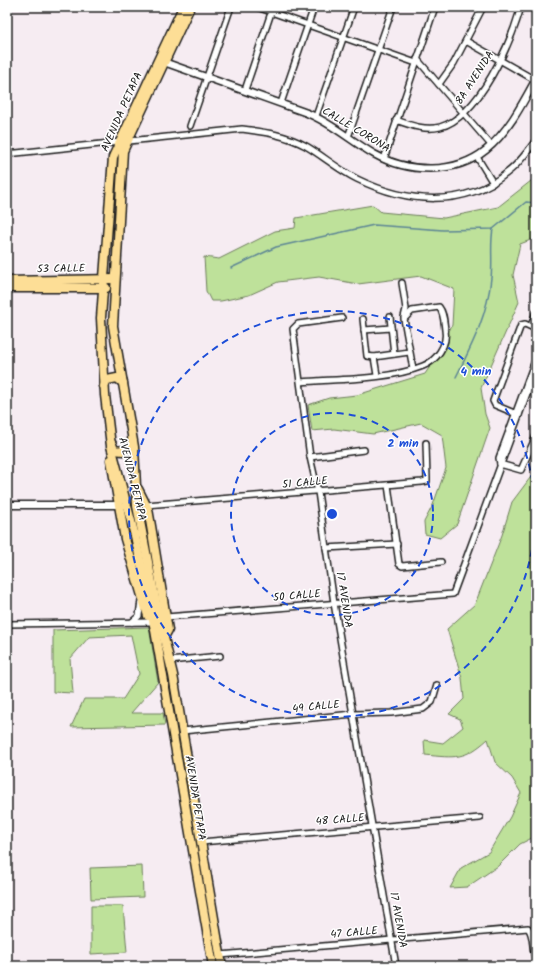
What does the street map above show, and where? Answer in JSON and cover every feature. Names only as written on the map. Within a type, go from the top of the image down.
[{"type":"main road","name":"AVENIDA PETAPA","points":[[183,7],[111,170],[101,318],[104,386],[110,446],[134,536],[155,630],[213,966]]},
{"type":"main road","name":"AVENIDA PETAPA","points":[[160,61],[190,7]]},
{"type":"main road","name":"AVENIDA PETAPA","points":[[122,143],[123,151],[114,288],[114,322],[132,431],[137,506],[170,661],[222,966]]},
{"type":"main road","name":"53 CALLE","points":[[7,288],[103,284],[115,279]]},
{"type":"main road","name":"53 CALLE","points":[[7,281],[103,284],[114,288]]},
{"type":"main road","points":[[104,386],[107,380],[112,378],[117,378],[123,383]]},
{"type":"main road","points":[[109,435],[114,450],[123,451],[131,447],[132,431]]},
{"type":"main road","points":[[110,446],[118,505],[125,539],[141,596],[155,630]]},
{"type":"main road","points":[[137,488],[146,505],[168,630],[164,638]]},
{"type":"main road","points":[[138,509],[144,514],[162,612],[164,638]]},
{"type":"main road","points":[[127,512],[125,518],[151,622]]},
{"type":"main road","points":[[191,843],[201,842]]},
{"type":"street","points":[[190,126],[231,7]]},
{"type":"street","points":[[257,7],[272,10],[307,25],[379,50],[417,61],[439,84],[491,145]]},
{"type":"street","points":[[281,103],[314,7]]},
{"type":"street","points":[[316,116],[354,7]]},
{"type":"street","points":[[348,137],[394,7]]},
{"type":"street","points":[[384,159],[434,7]]},
{"type":"street","points":[[439,84],[454,63],[483,7]]},
{"type":"street","name":"8A AVENIDA","points":[[396,120],[413,126],[430,129],[447,125],[464,113],[477,97],[500,61],[521,7]]},
{"type":"street","points":[[245,90],[272,10]]},
{"type":"street","points":[[466,41],[500,61],[536,79]]},
{"type":"street","name":"CALLE CORONA","points":[[160,61],[316,116],[384,159],[409,167],[429,169],[450,166],[477,157],[491,145],[510,122],[536,79]]},
{"type":"street","points":[[7,154],[122,143],[242,129],[288,138],[305,146],[356,179],[392,193],[428,199],[447,199],[477,191],[493,183],[509,172],[536,140]]},
{"type":"street","points":[[477,157],[493,183]]},
{"type":"street","points":[[534,264],[536,271]]},
{"type":"street","points":[[402,283],[406,309],[404,319],[413,369]]},
{"type":"street","points":[[301,382],[399,373],[424,366],[432,361],[441,351],[445,342],[446,333],[440,307],[431,306],[412,311],[404,319]]},
{"type":"street","points":[[517,414],[495,405],[493,401],[521,325],[523,324],[534,328],[536,312]]},
{"type":"street","name":"17 AVENIDA","points":[[342,318],[298,324],[294,327],[310,457],[318,492],[352,714],[396,966]]},
{"type":"street","points":[[390,318],[394,354]]},
{"type":"street","points":[[363,319],[367,356],[374,357],[409,352]]},
{"type":"street","points":[[364,330],[391,328]]},
{"type":"street","points":[[374,357],[377,375]]},
{"type":"street","points":[[536,358],[534,370],[499,458],[500,464],[519,471],[524,468],[536,436]]},
{"type":"street","name":"51 CALLE","points":[[146,505],[318,492],[422,482],[427,480],[426,443]]},
{"type":"street","points":[[310,457],[364,450]]},
{"type":"street","name":"50 CALLE","points":[[166,617],[453,594],[500,464]]},
{"type":"street","points":[[388,485],[400,565],[441,562]]},
{"type":"street","points":[[7,505],[118,505]]},
{"type":"street","points":[[326,548],[397,544]]},
{"type":"street","points":[[129,623],[139,616],[141,596]]},
{"type":"street","points":[[7,624],[151,622]]},
{"type":"street","points":[[170,661],[220,656]]},
{"type":"street","name":"49 CALLE","points":[[182,731],[352,714],[391,713],[423,709],[432,702],[437,685]]},
{"type":"street","name":"48 CALLE","points":[[201,842],[480,818]]},
{"type":"street","name":"47 CALLE","points":[[220,955],[528,928],[532,933],[533,954],[536,960]]},
{"type":"green space","points":[[536,177],[536,238],[520,244],[513,275],[519,302],[481,388],[485,414],[490,428],[457,524],[440,538],[425,534],[424,522],[433,505],[446,468],[442,435],[421,423],[373,434],[334,429],[312,431],[308,405],[329,398],[357,395],[425,374],[438,354],[452,325],[454,289],[421,276],[358,284],[319,277],[278,282],[249,295],[221,301],[211,301],[206,291],[204,257],[219,259],[275,231],[295,228],[296,218],[373,205],[381,212],[444,218],[498,207]]},
{"type":"green space","points":[[536,470],[536,836],[520,844],[498,866],[467,887],[450,888],[461,868],[489,852],[510,817],[521,793],[512,778],[495,762],[488,739],[473,751],[452,757],[425,755],[424,740],[443,743],[463,727],[460,719],[449,714],[464,699],[462,678],[447,629],[475,604],[502,535],[512,502]]},
{"type":"green space","points":[[149,627],[158,682],[131,713],[163,713],[165,725],[71,727],[84,699],[123,699],[139,674],[131,635],[89,637],[70,659],[73,693],[53,692],[53,630]]},
{"type":"green space","points":[[142,866],[143,897],[91,899],[90,868]]},
{"type":"green space","points":[[91,906],[123,906],[127,952],[91,954]]},
{"type":"waterway","points":[[231,268],[276,247],[374,225],[443,230],[493,229],[526,202],[536,203]]},
{"type":"waterway","points":[[456,377],[473,341],[487,304],[491,278],[493,229]]}]
